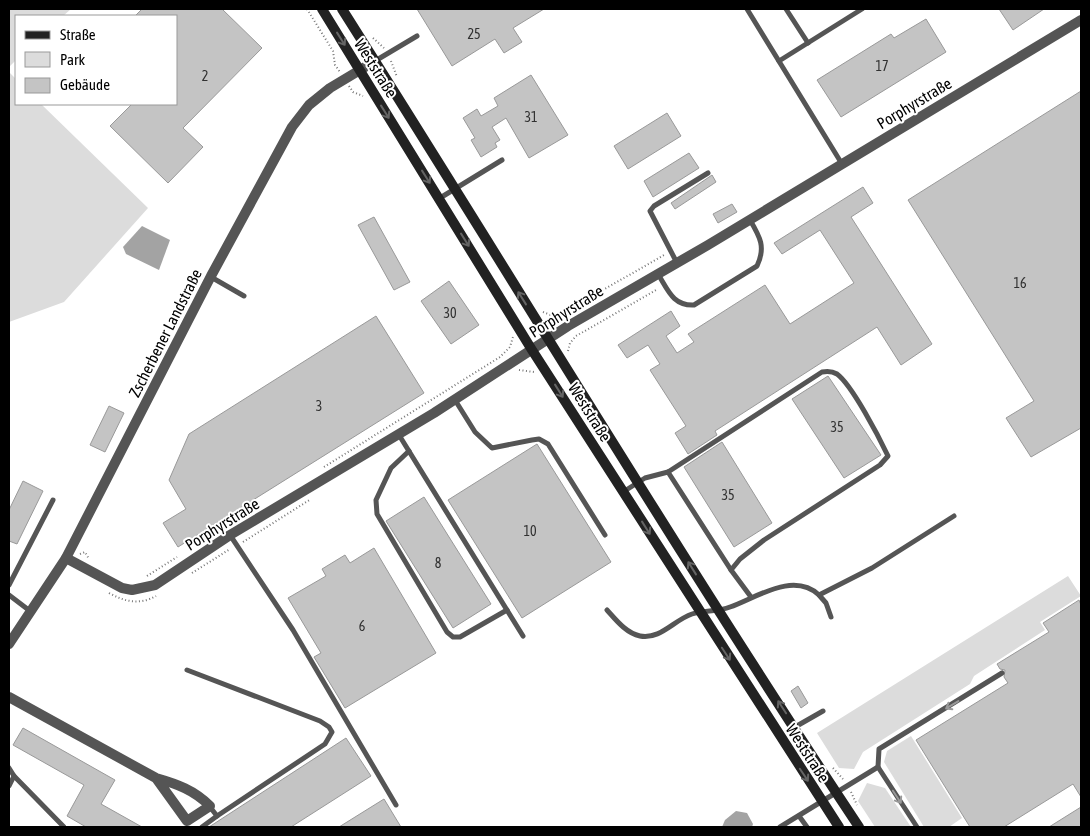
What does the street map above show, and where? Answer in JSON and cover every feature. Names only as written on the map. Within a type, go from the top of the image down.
[{"type":"main road","name":"Weststraße","points":[[322,9],[532,350],[700,613],[817,805],[839,827]]},
{"type":"main road","name":"Weststraße","points":[[342,9],[375,61]]},
{"type":"main road","points":[[375,61],[547,340],[718,610],[860,827]]},
{"type":"street","name":"Porphyrstraße","points":[[66,558],[122,588],[132,590],[144,589],[155,585],[230,535],[399,435],[547,340],[1081,20]]},
{"type":"street","name":"Zscherbener Landstraße","points":[[9,644],[66,558],[211,276],[292,127],[309,104],[375,61]]},
{"type":"street","points":[[9,698],[156,778],[175,783],[198,794],[210,806],[187,821],[156,778]]},
{"type":"lane","points":[[747,9],[842,164]]},
{"type":"lane","points":[[786,9],[808,44]]},
{"type":"lane","points":[[779,61],[862,9]]},
{"type":"lane","name":"Weststraße","points":[[375,61],[417,36]]},
{"type":"lane","points":[[440,198],[502,160]]},
{"type":"lane","points":[[677,263],[654,223],[650,211],[708,173]]},
{"type":"lane","points":[[658,274],[676,302],[694,305],[757,266],[762,256],[763,243],[750,219]]},
{"type":"lane","points":[[211,276],[244,296]]},
{"type":"lane","points":[[623,492],[645,478],[668,472],[822,372],[838,374],[849,388],[888,456],[880,466],[764,540],[736,562],[731,570]]},
{"type":"lane","points":[[454,400],[475,432],[492,448],[532,440],[539,440],[548,444],[605,534]]},
{"type":"lane","points":[[399,435],[523,636]]},
{"type":"lane","points":[[409,451],[391,468],[376,500],[376,514],[415,582],[447,632],[453,637],[460,637],[507,610]]},
{"type":"lane","points":[[668,472],[731,570],[751,597]]},
{"type":"lane","points":[[9,585],[53,500]]},
{"type":"lane","points":[[819,595],[872,568],[954,516]]},
{"type":"lane","points":[[230,535],[293,630],[396,805]]},
{"type":"lane","points":[[607,610],[623,627],[640,636],[655,635],[691,615],[728,608],[751,597],[785,587],[799,586],[812,588],[826,603],[831,617]]},
{"type":"lane","points":[[9,596],[30,612]]},
{"type":"lane","points":[[187,670],[320,721],[329,727],[332,732],[325,744],[202,827]]},
{"type":"lane","points":[[917,827],[878,767],[879,749],[1002,673]]},
{"type":"lane","points":[[795,727],[823,711]]},
{"type":"lane","points":[[780,827],[878,767]]},
{"type":"lane","points":[[9,768],[14,776],[64,827]]},
{"type":"lane","points":[[9,786],[14,776]]},
{"type":"lane","points":[[210,806],[217,816]]},
{"type":"lane","points":[[799,816],[807,827]]},
{"type":"path","points":[[554,316],[563,313],[670,251]]},
{"type":"path","points":[[570,343],[576,336],[664,285]]},
{"type":"path","points":[[322,468],[500,357],[512,343]]},
{"type":"path","points":[[66,558],[85,552],[92,561]]},
{"type":"path","points":[[144,578],[178,557]]},
{"type":"green space","points":[[9,9],[71,9],[64,15],[15,15],[15,61],[9,67]]},
{"type":"green space","points":[[9,72],[15,78],[15,105],[42,105],[148,208],[64,302],[9,322]]},
{"type":"green space","points":[[1068,576],[1081,596],[1040,622],[1045,630],[974,676],[970,684],[863,752],[854,769],[839,768],[817,733]]},
{"type":"green space","points":[[911,736],[962,818],[949,827],[924,827],[884,762],[887,751]]},
{"type":"green space","points":[[867,783],[885,788],[911,827],[875,827],[858,801]]},
{"type":"shaded area","points":[[142,226],[170,240],[159,270],[126,254],[123,247]]},
{"type":"shaded area","points":[[736,811],[747,813],[753,824],[752,827],[722,827],[725,820]]},
{"type":"building","points":[[142,9],[222,9],[262,48],[183,128],[203,147],[168,183],[110,126],[131,105],[178,105],[178,15],[136,15]]},
{"type":"building","points":[[417,9],[544,9],[513,28],[522,42],[504,53],[495,39],[452,66]]},
{"type":"building","points":[[999,9],[1044,9],[1013,30]]},
{"type":"building","points":[[926,19],[946,52],[841,117],[817,80],[891,34],[894,38]]},
{"type":"building","points":[[531,75],[568,135],[529,158],[506,118],[492,127],[500,140],[495,143],[497,147],[481,157],[471,140],[475,138],[463,118],[477,109],[481,116],[498,106],[494,98]]},
{"type":"building","points":[[1081,91],[1081,428],[1031,457],[1006,418],[1034,401],[908,200]]},
{"type":"building","points":[[667,113],[681,136],[628,169],[614,146]]},
{"type":"building","points":[[689,153],[699,168],[653,197],[644,181]]},
{"type":"building","points":[[712,175],[716,182],[675,209],[671,203]]},
{"type":"building","points":[[863,187],[873,203],[851,217],[932,344],[901,365],[877,327],[715,431],[717,435],[688,454],[675,433],[686,426],[650,370],[660,364],[648,345],[627,358],[618,345],[671,311],[680,326],[666,336],[677,353],[694,342],[688,334],[765,285],[790,324],[854,283],[820,230],[782,254],[774,243]]},
{"type":"building","points":[[732,204],[737,212],[718,223],[713,214]]},
{"type":"building","points":[[374,217],[410,282],[394,290],[358,225]]},
{"type":"building","points":[[449,281],[479,325],[451,344],[421,301]]},
{"type":"building","points":[[376,316],[424,393],[178,547],[163,523],[186,509],[169,480],[189,434]]},
{"type":"building","points":[[828,376],[881,455],[844,478],[792,399]]},
{"type":"building","points":[[109,406],[124,413],[105,452],[90,445]]},
{"type":"building","points":[[722,442],[772,523],[734,547],[684,467]]},
{"type":"building","points":[[537,444],[611,562],[522,618],[448,500]]},
{"type":"building","points":[[23,481],[43,491],[17,544],[9,541],[9,510]]},
{"type":"building","points":[[424,497],[491,604],[453,628],[386,521]]},
{"type":"building","points":[[374,548],[436,653],[345,708],[314,657],[321,653],[288,598],[326,576],[322,569],[345,555],[350,563]]},
{"type":"building","points":[[1079,600],[1081,605],[1081,797],[1073,784],[1004,827],[970,827],[916,740],[1008,683],[1004,677],[1005,670],[1000,669],[997,664],[1049,632],[1043,623]]},
{"type":"building","points":[[798,686],[808,703],[801,708],[791,691]]},
{"type":"building","points":[[23,728],[115,780],[101,804],[142,827],[86,827],[67,816],[84,785],[13,745]]},
{"type":"building","points":[[346,738],[371,776],[291,827],[209,827]]},
{"type":"building","points":[[384,799],[401,827],[339,827]]},
{"type":"building","points":[[1081,807],[1081,827],[1049,827]]}]
